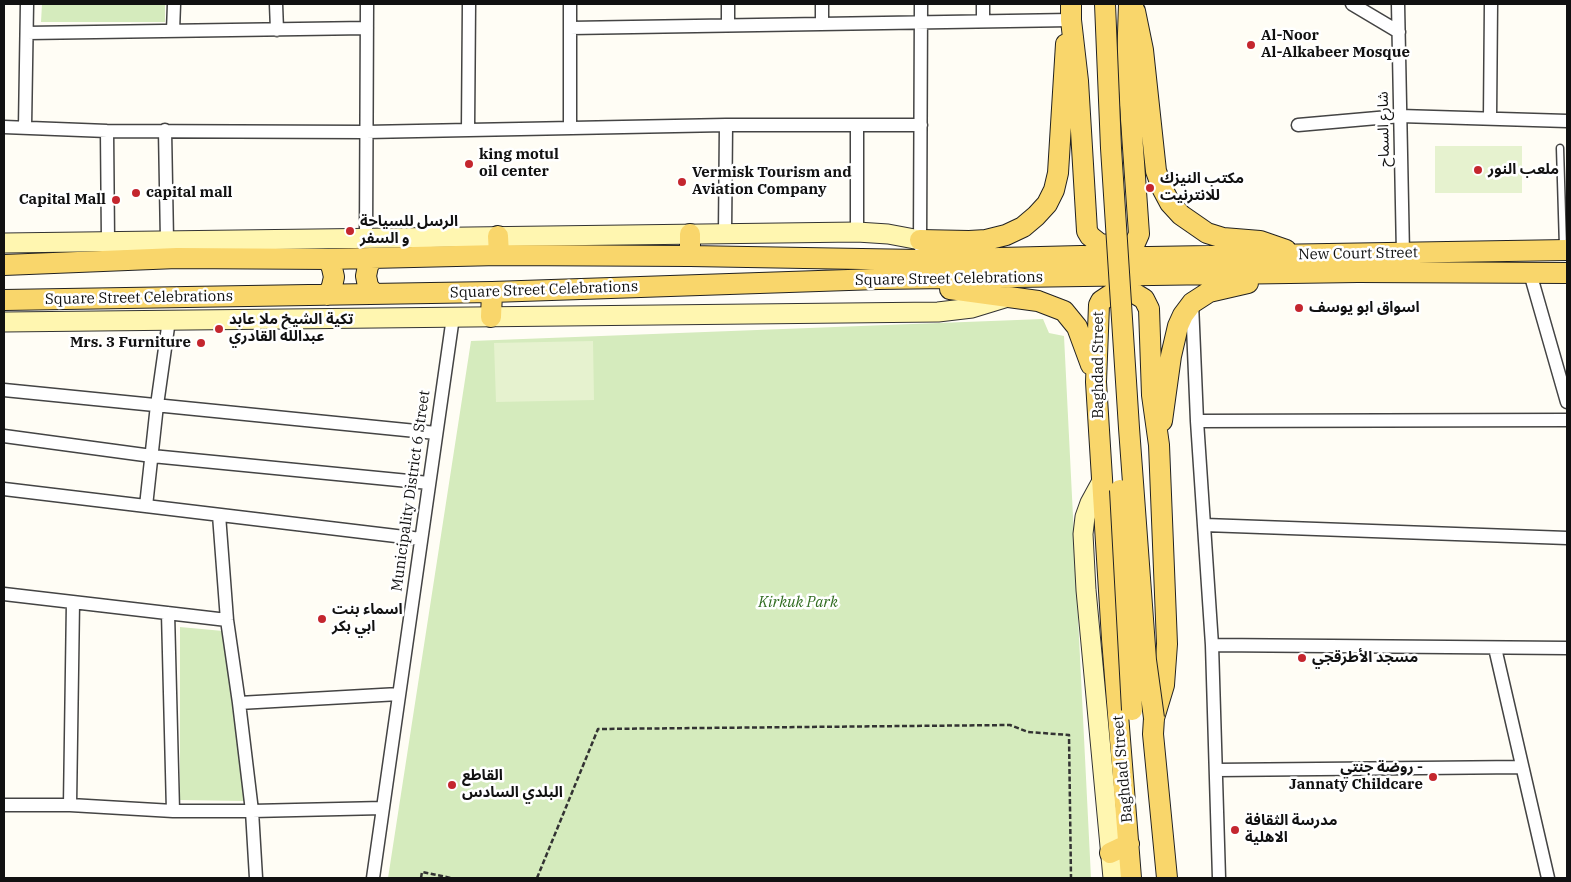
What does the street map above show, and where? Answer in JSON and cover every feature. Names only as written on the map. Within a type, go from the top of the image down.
[{"type":"main road","points":[[1093,4],[1099,148],[1132,710],[1130,741],[1123,770]]},
{"type":"main road","points":[[1105,4],[1111,148],[1129,428],[1146,660],[1154,718]]},
{"type":"main road","points":[[1071,12],[1078,81],[1087,230],[1094,241],[1100,244],[1126,247],[1135,243],[1139,234],[1126,62],[1131,4]]},
{"type":"main road","points":[[1131,4],[1143,50],[1156,171],[1162,188],[1170,202],[1181,216],[1207,233],[1223,238],[1266,243],[1297,264]]},
{"type":"main road","points":[[4,243],[366,238],[498,246],[690,234],[857,232],[888,234],[920,240],[986,240],[1006,235],[1023,227],[1047,204],[1054,190],[1058,173],[1064,64],[1071,12]]},
{"type":"main road","points":[[690,234],[690,256]]},
{"type":"main road","name":"Square Street Celebrations","points":[[4,265],[178,258],[373,258],[498,246],[690,256],[919,260],[1081,256],[1151,266]]},
{"type":"main road","name":"New Court Street","points":[[1151,266],[1297,264],[1403,254],[1565,250]]},
{"type":"main road","points":[[373,258],[368,266],[366,276],[368,286],[374,294]]},
{"type":"main road","points":[[328,259],[334,277],[328,295]]},
{"type":"main road","points":[[1159,445],[1175,338],[1183,315],[1192,303],[1209,292],[1297,264]]},
{"type":"main road","name":"New Court Street","points":[[1297,264],[1358,272],[1567,273]]},
{"type":"main road","name":"Square Street Celebrations","points":[[4,300],[492,292],[878,279],[1084,277],[1151,266]]},
{"type":"main road","points":[[878,279],[1009,297],[1046,304],[1064,311],[1072,318],[1081,336],[1096,382]]},
{"type":"main road","points":[[491,317],[492,292]]},
{"type":"main road","name":"Baghdad Street","points":[[1131,878],[1096,382],[1099,305],[1105,297],[1134,294],[1144,299],[1149,309],[1152,395],[1159,445],[1166,652],[1164,685],[1154,718],[1153,734],[1166,878]]},
{"type":"main road","points":[[4,322],[938,312],[972,308],[1009,297]]},
{"type":"main road","points":[[1102,481],[1090,503],[1085,517],[1083,534],[1086,590],[1113,878]]},
{"type":"main road","points":[[1110,853],[1129,844]]},
{"type":"street","points":[[24,127],[27,4]]},
{"type":"street","points":[[174,4],[174,31]]},
{"type":"street","points":[[276,4],[276,30]]},
{"type":"street","points":[[366,238],[367,4]]},
{"type":"street","points":[[468,128],[469,4]]},
{"type":"street","points":[[570,4],[570,127]]},
{"type":"street","points":[[728,4],[728,25]]},
{"type":"street","points":[[822,4],[822,24]]},
{"type":"street","points":[[919,260],[921,4]]},
{"type":"street","points":[[983,4],[983,21]]},
{"type":"street","points":[[1352,4],[1399,32]]},
{"type":"street","name":"شارع السماح","points":[[1398,4],[1403,254]]},
{"type":"street","points":[[1490,118],[1491,4]]},
{"type":"street","points":[[570,28],[983,21],[1071,12]]},
{"type":"street","points":[[27,33],[367,28]]},
{"type":"street","points":[[1298,125],[1400,116],[1567,121]]},
{"type":"street","points":[[724,233],[726,125]]},
{"type":"street","points":[[857,125],[857,232]]},
{"type":"street","points":[[4,127],[107,131],[366,132],[468,128],[921,125]]},
{"type":"street","points":[[165,130],[167,241]]},
{"type":"street","points":[[107,131],[108,241]]},
{"type":"street","points":[[1530,273],[1567,402]]},
{"type":"street","points":[[1192,303],[1197,421],[1212,645],[1219,878]]},
{"type":"street","name":"Municipality District 6 Street","points":[[373,878],[452,317]]},
{"type":"street","points":[[146,506],[169,320]]},
{"type":"street","points":[[4,390],[436,433]]},
{"type":"street","points":[[1197,421],[1567,420]]},
{"type":"street","points":[[4,436],[152,456],[429,483]]},
{"type":"street","points":[[4,489],[421,539]]},
{"type":"street","points":[[219,515],[227,620],[252,811],[256,878]]},
{"type":"street","points":[[1205,526],[1567,538]]},
{"type":"street","points":[[4,594],[227,620]]},
{"type":"street","points":[[70,806],[72,602]]},
{"type":"street","points":[[168,613],[173,811]]},
{"type":"street","points":[[1212,645],[1567,648]]},
{"type":"street","points":[[1495,648],[1548,878]]},
{"type":"street","points":[[239,702],[399,694]]},
{"type":"street","points":[[1217,770],[1522,767]]},
{"type":"street","points":[[4,805],[173,811],[383,808]]},
{"type":"lane","points":[[1560,148],[1565,250]]},
{"type":"path","points":[[536,878],[598,730],[1010,725],[1028,732],[1069,735],[1072,878]]},
{"type":"path","points":[[421,878],[422,872],[451,878]]},
{"type":"green space","points":[[42,4],[165,4],[165,22],[41,22]]},
{"type":"green space","name":"ملعب النور","points":[[1435,146],[1522,146],[1522,193],[1435,193]]},
{"type":"green space","name":"Kirkuk Park","points":[[1043,319],[1049,333],[1064,336],[1091,878],[388,878],[471,341]]},
{"type":"green space","points":[[593,341],[594,400],[496,402],[494,343]]},
{"type":"green space","points":[[180,627],[223,631],[244,801],[180,800]]},
{"type":"place","name":"Al-Noor Al-Alkabeer Mosque","points":[[1251,45]]},
{"type":"place","name":"king motul oil center","points":[[469,164]]},
{"type":"place","name":"ملعب النور","points":[[1478,170]]},
{"type":"place","name":"Vermisk Tourism and Aviation Company","points":[[682,182]]},
{"type":"place","name":"مكتب النيزك للانترنيت","points":[[1150,188]]},
{"type":"place","name":"capital mall","points":[[136,193]]},
{"type":"place","name":"Capital Mall","points":[[116,200]]},
{"type":"place","name":"الرسل للسياحة و السفر","points":[[350,231]]},
{"type":"place","name":"اسواق ابو يوسف","points":[[1299,308]]},
{"type":"place","name":"تكية الشيخ ملا عابد عبدالله القادري","points":[[219,329]]},
{"type":"place","name":"Mrs. 3 Furniture","points":[[201,343]]},
{"type":"place","name":"اسماء بنت ابي بكر","points":[[322,619]]},
{"type":"place","name":"مسجد الأطرقجي","points":[[1302,658]]},
{"type":"place","name":"روضة جنتي - Jannaty Childcare","points":[[1433,777]]},
{"type":"place","name":"القاطع البلدي السادس","points":[[452,785]]},
{"type":"place","name":"مدرسة الثقافة الاهلية","points":[[1235,830]]}]
